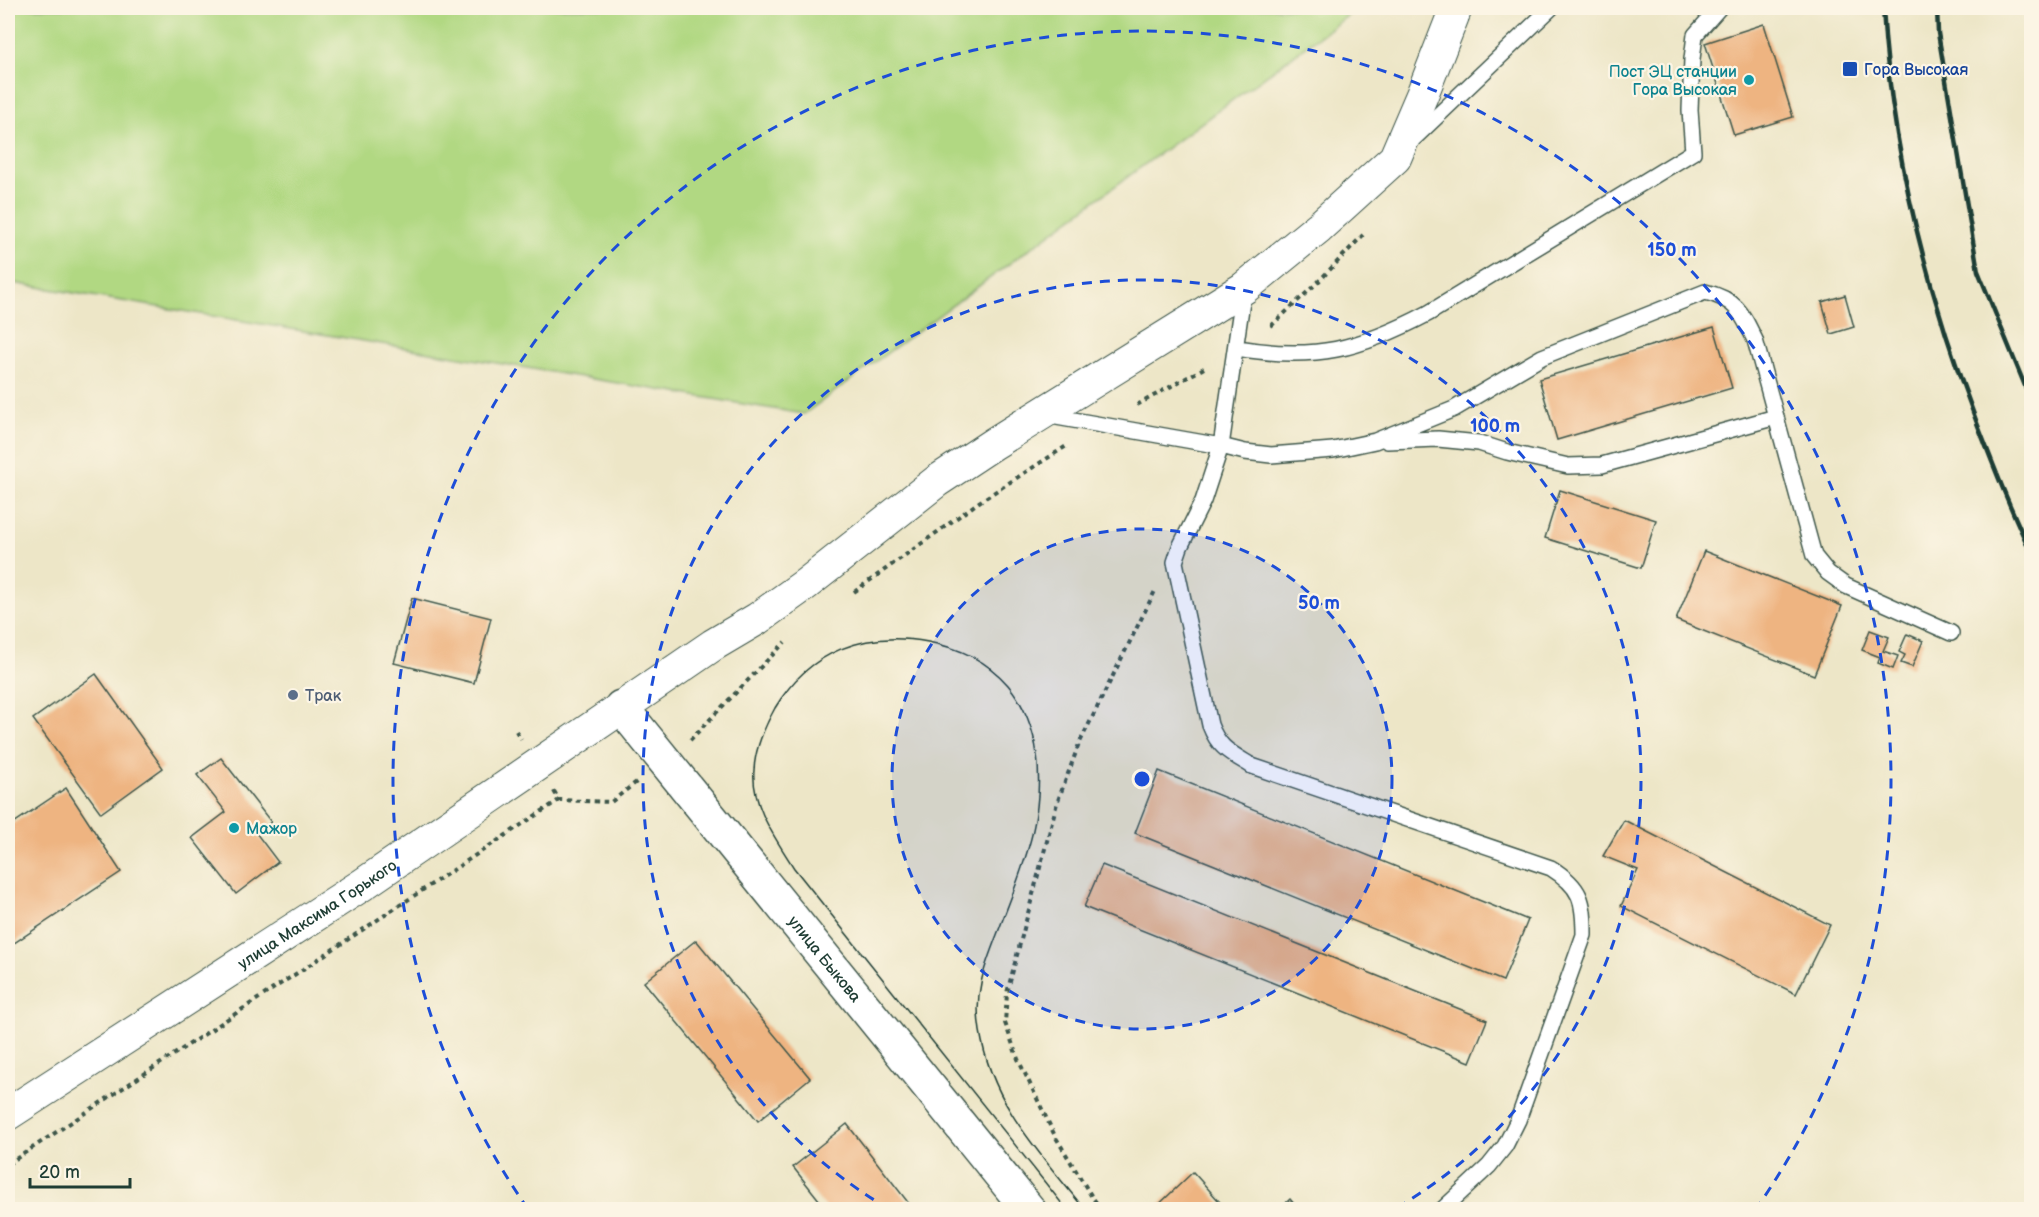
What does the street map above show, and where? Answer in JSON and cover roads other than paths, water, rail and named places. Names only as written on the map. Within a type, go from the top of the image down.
[{"type":"street","points":[[1395,158],[1456,8]]},
{"type":"street","name":"улица Максима Горького","points":[[8,1114],[362,885],[713,645],[757,620],[937,481],[1244,288],[1319,227],[1395,158]]},
{"type":"street","name":"улица Быкова","points":[[621,707],[1029,1209]]},
{"type":"lane","points":[[1395,158],[1551,8]]},
{"type":"lane","points":[[1237,348],[1266,353],[1319,353],[1349,347],[1401,328],[1693,152],[1690,110],[1695,36],[1719,8]]},
{"type":"lane","points":[[1244,288],[1221,446],[1203,501],[1175,562],[1210,725],[1216,740],[1230,753],[1252,766],[1551,868],[1568,879],[1579,894],[1584,915],[1584,935],[1518,1120],[1505,1146],[1489,1166],[1442,1209]]},
{"type":"lane","points":[[1042,415],[1245,452],[1271,454],[1333,450],[1375,441],[1454,409],[1542,357],[1705,292],[1719,295],[1733,303],[1744,317],[1755,340],[1814,556],[1828,573],[1846,586],[1951,633]]},
{"type":"lane","points":[[1375,441],[1438,439],[1479,443],[1568,466],[1602,465],[1776,417]]},
{"type":"tram line","points":[[1067,1210],[794,868],[766,822],[756,796],[754,783],[756,754],[761,738],[771,715],[789,688],[804,672],[841,649],[882,639],[905,639],[928,642],[962,652],[972,656],[1000,676],[1014,692],[1027,718],[1037,755],[1039,779],[1035,822],[1023,864],[982,978],[978,1017],[986,1058],[1007,1105],[1035,1148],[1085,1210]]},
{"type":"railway","points":[[1883,8],[1894,114],[1903,167],[1927,271],[1977,423],[2032,554]]},
{"type":"railway","points":[[1937,8],[1938,33],[1978,271],[2032,403]]},
{"type":"place","name":"Гора Высокая","points":[[1850,69]]},
{"type":"place","name":"Пост ЭЦ станции Гора Высокая","points":[[1749,80]]},
{"type":"place","name":"Трак","points":[[293,695]]},
{"type":"place","name":"Мажор","points":[[234,828]]}]
